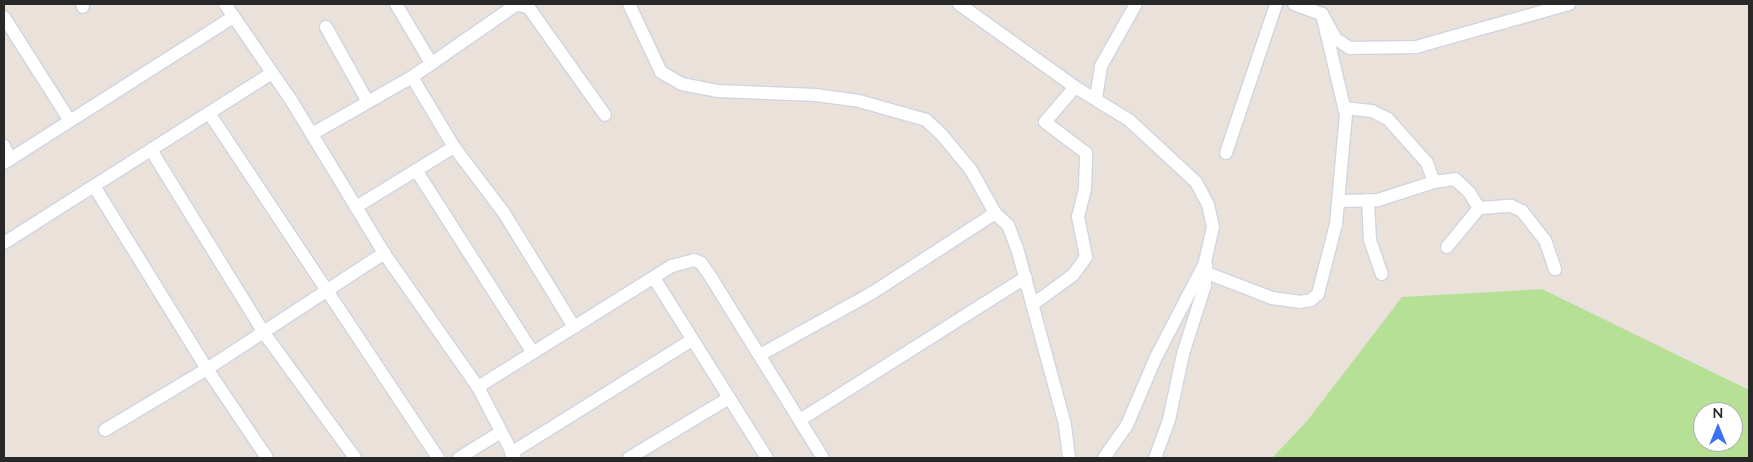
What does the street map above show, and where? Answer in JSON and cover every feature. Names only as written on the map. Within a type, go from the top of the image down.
[{"type":"street","points":[[225,4],[312,134],[384,253],[478,387],[513,455],[692,340]]},
{"type":"street","points":[[396,4],[431,63]]},
{"type":"street","points":[[312,134],[412,76],[516,4],[523,4],[530,8],[605,115]]},
{"type":"street","points":[[629,4],[662,72],[682,84],[718,92],[816,95],[859,101],[926,120],[971,170],[995,213],[1008,225],[1026,277],[1065,425],[1068,458]]},
{"type":"street","points":[[959,4],[1075,87],[1130,120],[1196,182],[1208,205],[1213,227],[1206,268],[1183,354],[1170,420],[1155,458]]},
{"type":"street","points":[[1096,98],[1101,66],[1136,4]]},
{"type":"street","points":[[1226,153],[1276,4]]},
{"type":"street","points":[[1294,4],[1322,14],[1336,39],[1350,48],[1416,47],[1569,4]]},
{"type":"street","points":[[1206,268],[1272,298],[1299,302],[1311,300],[1323,281],[1339,201],[1344,159],[1344,108],[1322,14]]},
{"type":"street","points":[[4,17],[70,121]]},
{"type":"street","points":[[4,146],[7,161],[233,17]]},
{"type":"street","points":[[326,27],[368,102]]},
{"type":"street","points":[[4,243],[272,73]]},
{"type":"street","points":[[412,76],[454,148],[504,213],[574,327]]},
{"type":"street","points":[[1032,304],[1073,275],[1086,257],[1078,217],[1086,180],[1086,154],[1045,122],[1075,87]]},
{"type":"street","points":[[1344,108],[1372,110],[1388,118],[1427,163],[1434,182]]},
{"type":"street","points":[[209,113],[326,293],[438,458]]},
{"type":"street","points":[[356,206],[454,148]]},
{"type":"street","points":[[151,150],[264,333],[355,458]]},
{"type":"street","points":[[416,170],[533,353]]},
{"type":"street","points":[[1339,201],[1378,200],[1448,178],[1460,182],[1479,208]]},
{"type":"street","points":[[94,186],[207,369],[267,458]]},
{"type":"street","points":[[1368,200],[1370,240],[1382,274]]},
{"type":"street","points":[[1447,247],[1479,208],[1510,206],[1522,211],[1545,240],[1554,269]]},
{"type":"street","points":[[760,355],[872,293],[995,213]]},
{"type":"street","points":[[105,430],[264,333],[384,253]]},
{"type":"street","points":[[478,387],[654,278],[685,261],[701,263],[823,458]]},
{"type":"street","points":[[1104,458],[1127,425],[1156,357],[1206,268]]},
{"type":"street","points":[[800,420],[1026,277]]},
{"type":"street","points":[[654,278],[767,458]]},
{"type":"street","points":[[629,458],[729,398]]},
{"type":"street","points":[[459,458],[501,432]]},
{"type":"green space","points":[[1542,289],[1749,390],[1749,458],[1272,458],[1307,421],[1402,297]]}]
